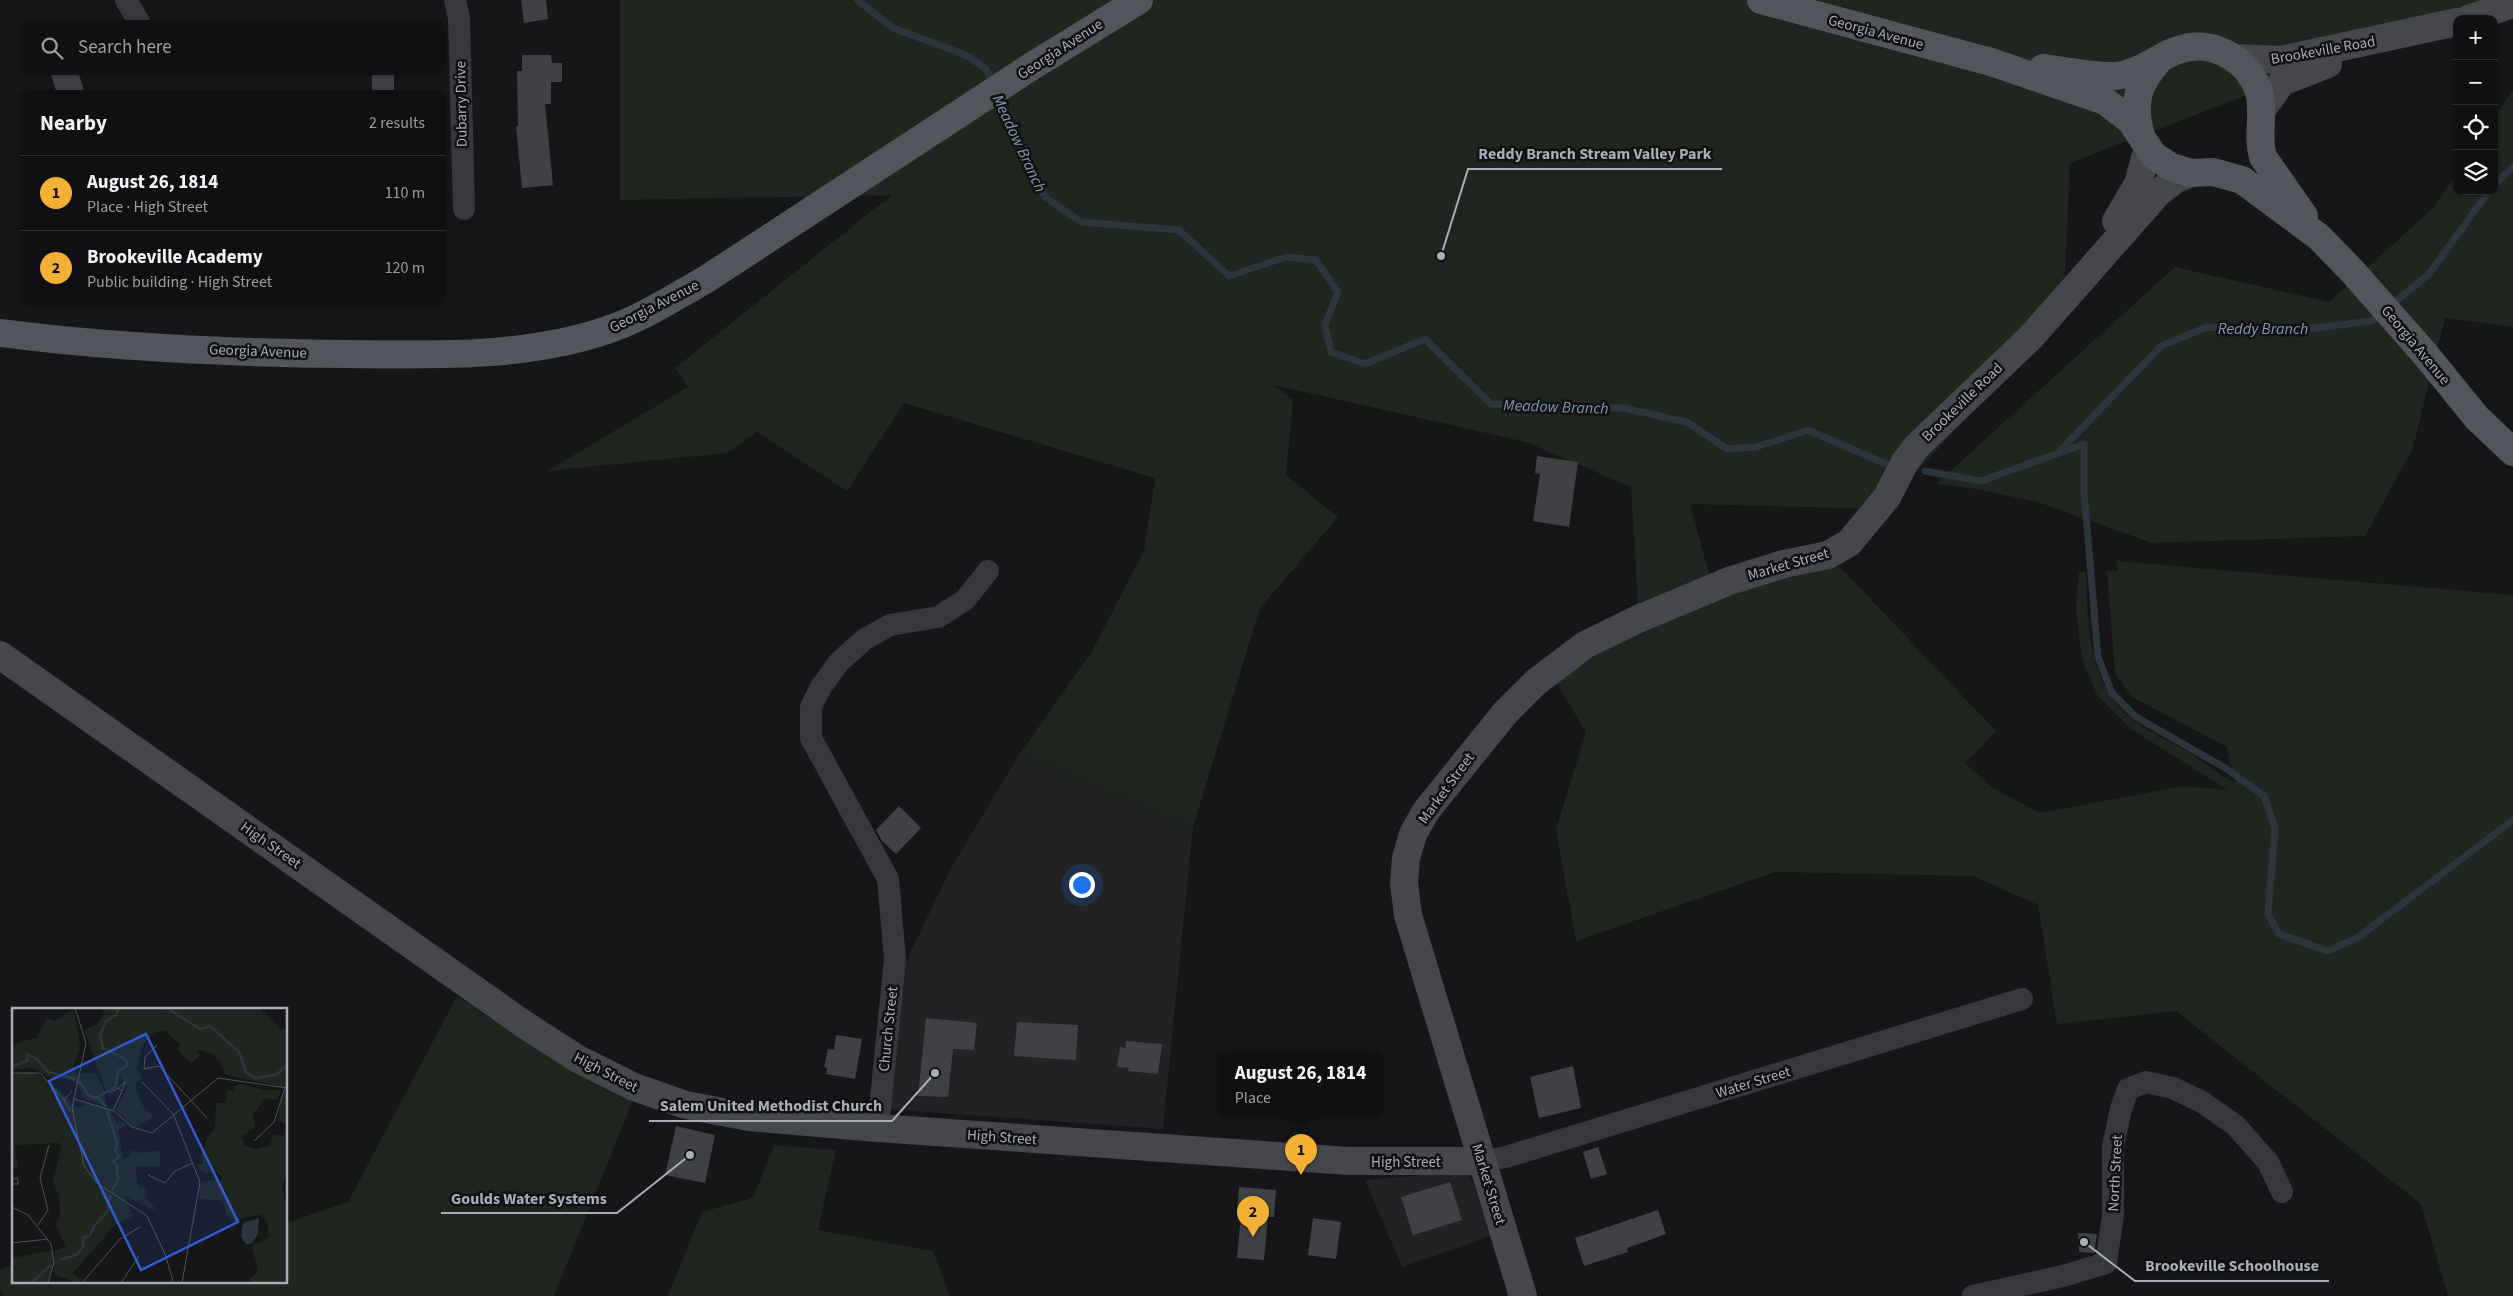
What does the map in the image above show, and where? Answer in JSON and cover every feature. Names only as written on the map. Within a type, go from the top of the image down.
[{"type":"main road","name":"Georgia Avenue","points":[[0,333],[47,339],[269,353],[441,355],[549,345],[607,330],[658,307],[705,280],[898,156],[1029,68],[1139,0]]},
{"type":"main road","name":"Georgia Avenue","points":[[1761,0],[1991,62],[2106,101],[2121,112],[2154,155],[2171,167],[2242,180],[2319,237]]},
{"type":"main road","points":[[2480,15],[2513,4]]},
{"type":"main road","name":"Brookeville Road","points":[[2235,58],[2281,60],[2453,23]]},
{"type":"main road","name":"Brookeville Road","points":[[2260,119],[2279,84],[2411,33]]},
{"type":"main road","name":"Georgia Avenue","points":[[1991,62],[2121,76],[2177,50],[2196,46],[2217,49],[2235,58],[2249,72],[2258,90],[2263,157],[2319,237],[2353,272],[2425,354],[2477,418],[2513,452]]},
{"type":"main road","name":"Georgia Avenue","points":[[2145,142],[2136,116],[2137,95],[2146,75],[2159,60]]},
{"type":"main road","points":[[2202,172],[2233,163],[2248,148],[2260,119]]},
{"type":"main road","name":"Brookeville Road","points":[[2075,288],[2138,184],[2145,142]]},
{"type":"main road","name":"Brookeville Road","points":[[1863,526],[1887,497],[1905,462],[1917,446],[2031,337],[2158,193],[2176,179],[2202,172]]},
{"type":"main road","name":"Market Street","points":[[1523,1296],[1408,915],[1404,883],[1406,858],[1413,834],[1426,811],[1505,713],[1543,676],[1585,645],[1638,619],[1729,581],[1784,564],[1828,556],[1849,543],[1863,526]]},
{"type":"main road","name":"High Street","points":[[0,655],[524,1025],[606,1074],[660,1097],[712,1111],[758,1118],[878,1128],[1349,1161],[1483,1161]]},
{"type":"street","points":[[126,0],[138,20]]},
{"type":"street","name":"Dubarry Drive","points":[[455,0],[459,18],[464,209]]},
{"type":"street","name":"Church Street","points":[[878,1128],[895,959],[888,879],[811,738],[811,707],[821,687],[839,662],[865,639],[890,625],[938,616],[965,600],[988,571]]},
{"type":"street","name":"Water Street","points":[[1483,1161],[1506,1158],[2022,999]]},
{"type":"street","name":"North Street","points":[[1973,1296],[2063,1276],[2106,1263],[2113,1215],[2113,1146],[2121,1109],[2128,1089],[2146,1082],[2180,1092],[2202,1102],[2235,1125],[2268,1162],[2282,1192]]},
{"type":"shaded area","points":[[620,0],[2496,0],[2070,163],[2063,313],[1882,509],[1690,504],[1709,574],[1638,603],[1631,487],[1526,442],[1274,385],[1293,400],[1286,475],[1338,517],[1260,608],[1193,827],[1020,753],[1091,653],[1144,551],[1155,478],[904,403],[847,491],[757,432],[727,453],[547,471],[688,387],[675,368],[892,195],[620,200]]},
{"type":"shaded area","points":[[2513,90],[2513,327],[2445,318],[2413,448],[2365,536],[2152,543],[2041,503],[1977,489],[1936,484],[2175,267],[2329,302],[2432,209],[2453,179],[2453,195],[2498,195],[2498,112]]},
{"type":"shaded area","points":[[2117,561],[2513,595],[2513,1296],[2448,1296],[2421,1204],[2176,1011],[2057,1024],[2038,905],[1973,876],[1775,872],[1576,941],[1556,829],[1586,732],[1556,682],[1586,661],[1650,628],[1741,592],[1820,570],[1840,567],[1996,731],[1965,763],[1994,789],[2040,813],[2183,786],[2228,790],[2131,729],[2097,695],[2082,659],[2076,609],[2079,571],[2086,573],[2090,634],[2094,655],[2108,692],[2120,708],[2136,722],[2198,758],[2235,783],[2227,747],[2132,697],[2115,673],[2107,571],[2118,571]]},
{"type":"shaded area","points":[[1020,753],[1193,827],[1163,1129],[887,1109],[903,968],[950,870]]},
{"type":"shaded area","points":[[457,996],[564,1066],[632,1102],[554,1296],[4,1296],[0,1289],[0,1271],[12,1264],[12,1284],[288,1284],[288,1222],[348,1202]]},
{"type":"shaded area","points":[[774,1145],[836,1150],[818,1230],[933,1251],[950,1296],[668,1296],[702,1212],[753,1198]]},
{"type":"shaded area","points":[[1446,1173],[1466,1174],[1473,1182],[1491,1236],[1402,1267],[1365,1180]]},
{"type":"building","points":[[521,0],[546,0],[548,19],[524,23]]},
{"type":"building","points":[[522,55],[551,55],[552,63],[562,63],[562,82],[551,82],[551,104],[545,104],[553,185],[522,188],[516,126],[518,126],[517,71],[522,71]]},
{"type":"building","points":[[51,75],[79,75],[84,90],[56,90]]},
{"type":"building","points":[[372,75],[394,75],[394,90],[372,90]]},
{"type":"building","points":[[1537,456],[1578,462],[1569,527],[1533,521],[1540,474],[1535,473]]},
{"type":"building","points":[[899,806],[921,828],[896,854],[882,841],[876,830]]},
{"type":"building","points":[[926,1018],[977,1023],[974,1050],[953,1049],[948,1097],[918,1096]]},
{"type":"building","points":[[1017,1022],[1078,1025],[1076,1060],[1014,1056]]},
{"type":"building","points":[[836,1035],[862,1039],[855,1079],[826,1074],[827,1068],[824,1067],[828,1049],[834,1050]]},
{"type":"building","points":[[1126,1041],[1162,1044],[1158,1074],[1128,1071],[1129,1068],[1117,1067],[1120,1047],[1126,1048]]},
{"type":"building","points":[[1573,1066],[1581,1108],[1539,1118],[1530,1077]]},
{"type":"building","points":[[676,1126],[715,1135],[705,1183],[665,1175]]},
{"type":"building","points":[[1598,1147],[1607,1174],[1591,1179],[1583,1152]]},
{"type":"building","points":[[1450,1182],[1462,1220],[1413,1235],[1401,1197]]},
{"type":"building","points":[[1239,1187],[1276,1190],[1274,1217],[1268,1217],[1264,1260],[1237,1258],[1241,1215],[1237,1215]]},
{"type":"building","points":[[1658,1210],[1666,1234],[1627,1248],[1628,1252],[1584,1266],[1575,1238]]},
{"type":"building","points":[[1313,1218],[1341,1222],[1336,1259],[1308,1255]]},
{"type":"building","points":[[2078,1233],[2097,1234],[2094,1253],[2079,1252]]},
{"type":"waterway","name":"Meadow Branch","points":[[857,0],[893,28],[966,55],[986,69],[993,85]]},
{"type":"waterway","name":"Meadow Branch","points":[[998,94],[1045,197],[1081,222],[1179,230],[1229,276],[1286,257],[1316,260],[1338,292],[1325,325],[1331,352],[1365,364],[1425,339],[1491,404],[1623,408],[1687,422],[1727,449],[1756,447],[1808,430],[1886,464]]},
{"type":"waterway","name":"Reddy Branch","points":[[2498,181],[2513,167]]},
{"type":"waterway","name":"Reddy Branch","points":[[2390,306],[2429,274],[2486,195]]},
{"type":"waterway","name":"Reddy Branch","points":[[2060,451],[2161,346],[2207,327],[2290,331],[2372,321],[2382,313]]},
{"type":"waterway","points":[[1925,471],[1981,481],[2084,444],[2084,491],[2098,657],[2112,693],[2136,717],[2227,769],[2264,796],[2275,828],[2268,914],[2279,934],[2328,951],[2357,938],[2513,820]]},
{"type":"place","name":"Reddy Branch Stream Valley Park","points":[[1441,256]]},
{"type":"place","name":"Salem United Methodist Church","points":[[935,1073]]},
{"type":"place","name":"Goulds Water Systems","points":[[690,1155]]},
{"type":"place","name":"August 26, 1814","points":[[1301,1175]]},
{"type":"place","name":"Brookeville Academy","points":[[1253,1237]]},
{"type":"place","name":"Brookeville Schoolhouse","points":[[2084,1242]]}]
